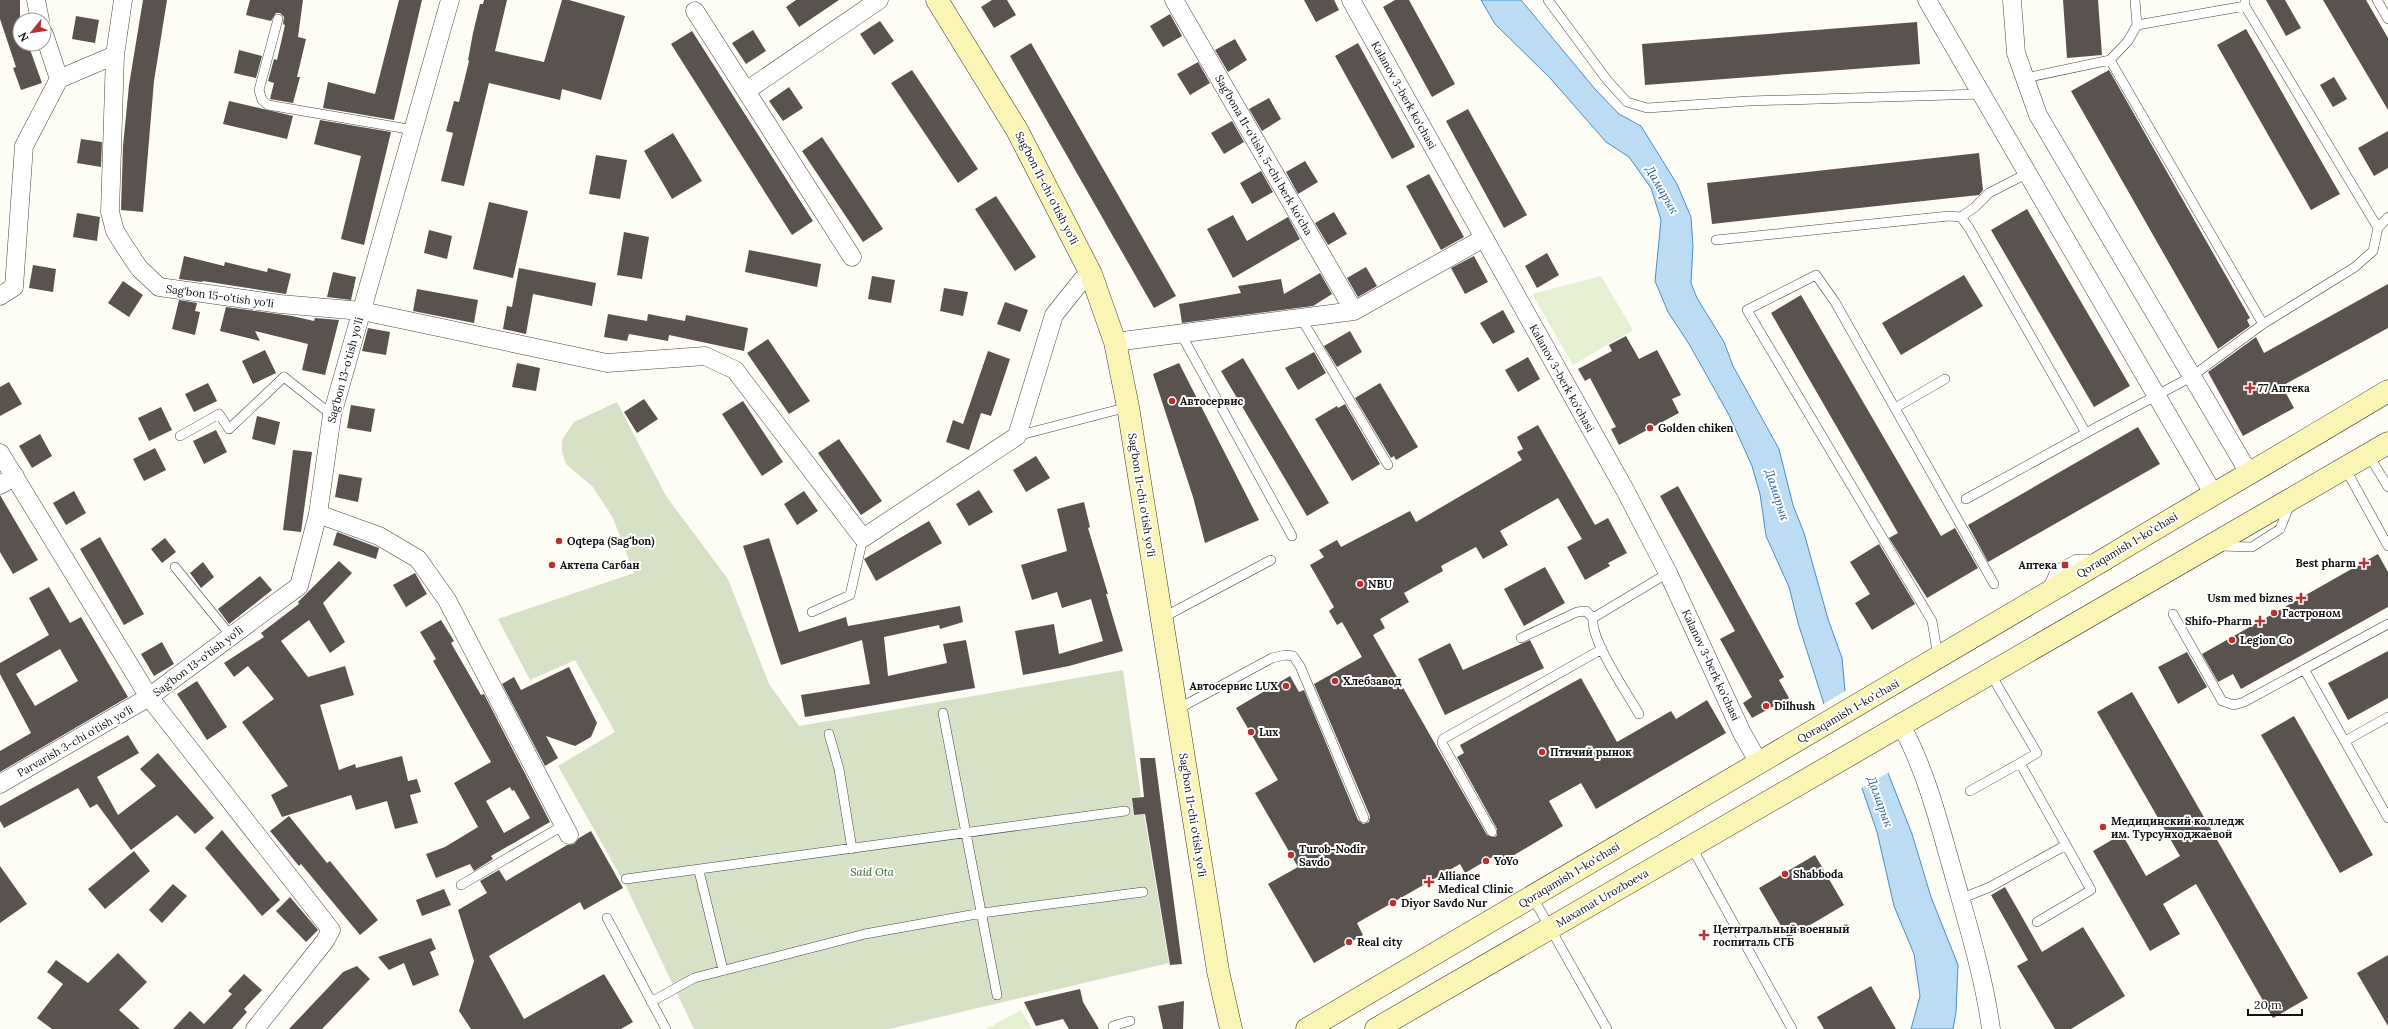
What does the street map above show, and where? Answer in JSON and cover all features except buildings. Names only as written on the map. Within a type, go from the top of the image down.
[{"type":"main road","name":"Sag'bon 11-chi o'tish yo'li","points":[[937,0],[1017,130],[1091,274],[1115,342],[1128,407],[1218,971],[1231,1029]]},
{"type":"main road","name":"Qoraqamish 1-koʻchasi","points":[[1307,1029],[2045,595],[2213,493],[2388,391]]},
{"type":"main road","points":[[1897,727],[2388,443]]},
{"type":"main road","name":"Maxamat Urozboeva","points":[[1376,1029],[1897,727]]},
{"type":"street","points":[[36,0],[38,12]]},
{"type":"street","name":"Sag'bon 15-o'tish yo'li","points":[[123,0],[115,55],[110,212],[115,230],[139,268],[159,287],[280,304],[362,311],[607,363],[705,356],[735,370],[863,538]]},
{"type":"street","name":"Sag'bon 13-o'tish yo'li","points":[[150,697],[299,586],[318,514],[332,414],[450,0]]},
{"type":"street","points":[[746,91],[879,0]]},
{"type":"street","name":"Sag'bona 11-o'tish, 5-chi berk ko'cha","points":[[1174,0],[1354,311]]},
{"type":"street","name":"Kalanov 3-berk ko'chasi","points":[[1351,0],[1625,490],[1668,573],[1742,733],[1759,763]]},
{"type":"street","points":[[1927,0],[2158,395],[2213,493]]},
{"type":"street","points":[[2012,0],[2016,53],[2038,115],[2191,377],[2249,473]]},
{"type":"street","points":[[696,11],[852,257]]},
{"type":"street","points":[[50,52],[59,79]]},
{"type":"street","points":[[0,296],[14,287],[24,146],[59,79],[115,55]]},
{"type":"street","points":[[1115,342],[1354,311],[1484,238]]},
{"type":"street","points":[[863,538],[1017,436],[1054,315],[1082,280],[1091,274]]},
{"type":"street","points":[[0,453],[7,481],[150,697],[331,930],[325,941],[255,1029]]},
{"type":"street","points":[[318,514],[379,536],[418,559],[447,600],[566,830]]},
{"type":"street","name":"Parvarish 3-chi o'tish yo'li","points":[[0,784],[150,697]]},
{"type":"street","points":[[1897,727],[1911,743],[1935,807],[1977,958],[1991,1029]]},
{"type":"lane","points":[[1548,0],[1607,80],[1628,102],[1647,108],[1749,101],[1983,94]]},
{"type":"lane","points":[[2025,78],[2110,60],[2128,41],[2137,25],[2135,0]]},
{"type":"lane","points":[[2377,0],[2388,19]]},
{"type":"lane","points":[[2137,25],[2245,3],[2378,228]]},
{"type":"lane","points":[[278,19],[259,90],[262,100],[268,104],[414,130]]},
{"type":"lane","points":[[2110,60],[2263,324]]},
{"type":"lane","points":[[1716,240],[1949,216],[1961,217],[1975,207],[1989,193],[2028,173]]},
{"type":"lane","points":[[1961,217],[1970,228],[2086,433]]},
{"type":"lane","points":[[1966,499],[2191,377],[2263,324],[2355,267],[2372,251],[2378,228],[2388,217]]},
{"type":"lane","points":[[1938,657],[1932,621],[1747,310],[1816,275],[1835,302],[1994,584]]},
{"type":"lane","points":[[1301,318],[1388,465]]},
{"type":"lane","points":[[1181,334],[1292,536]]},
{"type":"lane","points":[[180,436],[219,414],[228,429],[284,377],[332,414]]},
{"type":"lane","points":[[1895,408],[1946,379]]},
{"type":"lane","points":[[1017,436],[1128,407]]},
{"type":"lane","points":[[2368,454],[2388,487]]},
{"type":"lane","points":[[2345,468],[2388,546]]},
{"type":"lane","points":[[812,612],[850,595],[863,538]]},
{"type":"lane","points":[[1161,619],[1271,560]]},
{"type":"lane","points":[[175,567],[231,636]]},
{"type":"lane","points":[[1593,618],[1668,573]]},
{"type":"lane","points":[[1521,638],[1577,612],[1586,611],[1593,618]]},
{"type":"lane","points":[[2173,614],[2222,701],[2234,705],[2244,702],[2388,624]]},
{"type":"lane","points":[[1593,618],[1592,626],[1602,649],[1639,714]]},
{"type":"lane","points":[[1492,832],[1442,743],[1443,739],[1602,649]]},
{"type":"lane","points":[[1176,710],[1272,658],[1285,655],[1293,656],[1300,666],[1364,818]]},
{"type":"lane","points":[[2304,669],[2388,818]]},
{"type":"lane","points":[[1970,791],[2037,753],[1990,673]]},
{"type":"lane","points":[[943,713],[997,995]]},
{"type":"lane","points":[[2345,741],[2388,717]]},
{"type":"lane","points":[[829,734],[839,768],[852,849]]},
{"type":"lane","points":[[2020,763],[2091,890],[2037,922]]},
{"type":"lane","points":[[626,880],[1125,811]]},
{"type":"lane","points":[[462,885],[566,830]]},
{"type":"lane","points":[[1960,899],[1990,887],[2066,845]]},
{"type":"lane","points":[[1690,846],[1792,1029]]},
{"type":"lane","points":[[700,870],[723,970]]},
{"type":"lane","points":[[651,1002],[694,978],[865,934],[982,914],[1143,892]]},
{"type":"lane","points":[[1532,896],[1607,1029]]},
{"type":"lane","points":[[607,918],[666,1029]]},
{"type":"lane","points":[[1114,1029],[1113,1026],[1130,1021]]},
{"type":"green space","points":[[1601,276],[1633,330],[1573,365],[1532,294]]},
{"type":"green space","name":"Said Ota","points":[[617,402],[666,496],[728,579],[769,684],[799,726],[1123,670],[1141,796],[1132,798],[1133,815],[1144,815],[1169,963],[889,1029],[694,1029],[625,884],[558,766],[615,732],[575,660],[530,680],[498,619],[634,573],[613,518],[593,487],[566,464],[562,452],[562,440],[574,422]]},
{"type":"green space","points":[[1021,1010],[1032,1029],[986,1029]]},
{"type":"water","name":"Дамарык","points":[[1481,0],[1521,0],[1595,89],[1619,114],[1641,126],[1677,184],[1691,217],[1693,246],[1691,283],[1697,298],[1724,342],[1733,366],[1779,449],[1793,505],[1804,533],[1828,619],[1842,658],[1845,691],[1888,773],[1912,834],[1931,897],[1958,965],[1956,1012],[1953,1029],[1911,1029],[1920,996],[1914,954],[1894,906],[1877,832],[1862,788],[1824,704],[1798,623],[1789,587],[1766,536],[1760,494],[1752,466],[1729,415],[1689,344],[1668,312],[1655,281],[1661,220],[1651,188],[1629,157],[1606,142],[1550,78],[1495,24]]},
{"type":"pier","points":[[1847,690],[1889,772],[1860,789],[1822,705]]},
{"type":"place","name":"77 Аптека","points":[[2250,388]]},
{"type":"place","name":"Автосервис","points":[[1172,401]]},
{"type":"place","name":"Golden chiken","points":[[1650,428]]},
{"type":"place","name":"Oqtepa (Sagʻbon)","points":[[559,541]]},
{"type":"place","name":"Best pharm","points":[[2364,563]]},
{"type":"place","name":"Актепа Сагбан","points":[[552,565]]},
{"type":"place","name":"Аптека","points":[[2065,565]]},
{"type":"place","name":"NBU","points":[[1360,584]]},
{"type":"place","name":"Usm med biznes","points":[[2301,598]]},
{"type":"place","name":"Гастроном","points":[[2274,613]]},
{"type":"place","name":"Shifo-Pharm","points":[[2260,621]]},
{"type":"place","name":"Legion Co","points":[[2232,640]]},
{"type":"place","name":"Хлебзавод","points":[[1335,681]]},
{"type":"place","name":"Автосервис LUX","points":[[1286,686]]},
{"type":"place","name":"Dilhush","points":[[1766,706]]},
{"type":"place","name":"Lux","points":[[1251,732]]},
{"type":"place","name":"Птичий рынок","points":[[1542,752]]},
{"type":"place","name":"Медицинский колледж им. Турсунходжаевой","points":[[2103,827]]},
{"type":"place","name":"Turob-Nodir Savdo","points":[[1291,855]]},
{"type":"place","name":"YoYo","points":[[1486,861]]},
{"type":"place","name":"Shabboda","points":[[1785,874]]},
{"type":"place","name":"Alliance Medical Clinic","points":[[1429,882]]},
{"type":"place","name":"Diyor Savdo Nur","points":[[1393,903]]},
{"type":"place","name":"Цетнтральный военный госпиталь СГБ","points":[[1704,935]]},
{"type":"place","name":"Real city","points":[[1349,942]]}]
